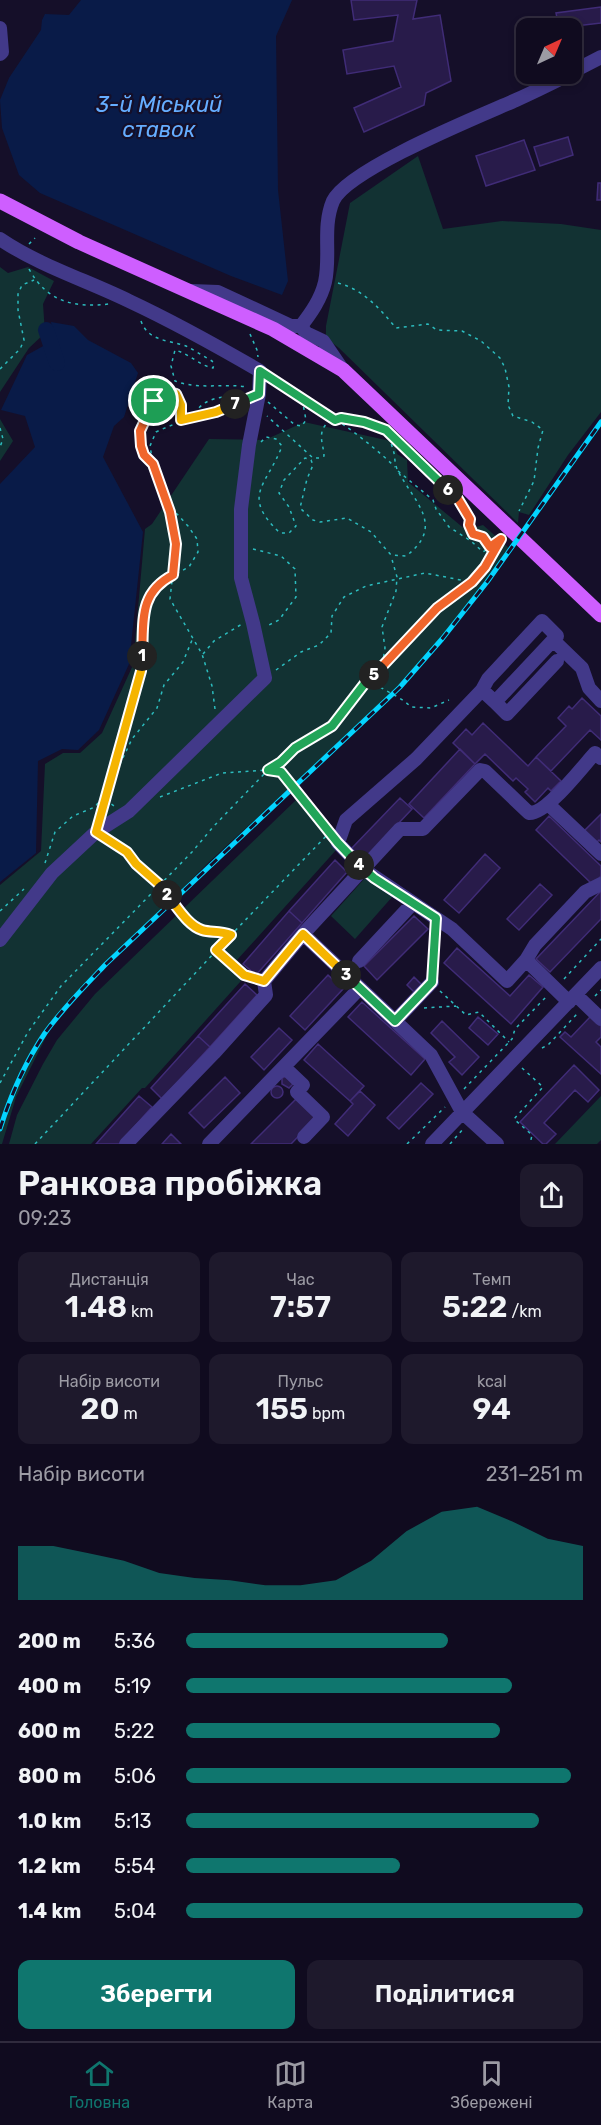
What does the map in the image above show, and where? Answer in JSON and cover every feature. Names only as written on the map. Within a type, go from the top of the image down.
[{"type":"main road","points":[[0,201],[79,242],[292,338],[343,370],[601,615]]},
{"type":"street","points":[[0,28],[2,52],[0,54]]},
{"type":"street","points":[[582,67],[601,57]]},
{"type":"street","points":[[301,326],[316,304],[326,281],[328,218],[333,202],[344,186],[392,158],[550,84]]},
{"type":"street","points":[[0,239],[20,252],[133,303],[260,371],[259,394],[247,458],[241,509],[241,579],[264,678],[129,811],[96,832],[52,873],[0,940]]},
{"type":"street","points":[[190,291],[218,292],[291,326],[301,326]]},
{"type":"street","points":[[301,326],[306,333],[322,341],[343,370]]},
{"type":"street","points":[[495,702],[557,636],[542,621],[488,679],[482,690],[416,759],[346,820],[334,838],[363,869],[452,928],[507,981],[526,960],[535,945],[585,892],[601,884]]},
{"type":"street","points":[[553,640],[582,668],[589,688],[601,700]]},
{"type":"street","points":[[482,690],[507,714],[557,661]]},
{"type":"street","points":[[126,1144],[214,1053],[266,995],[264,981],[303,934],[400,829],[423,829],[480,770],[485,771],[529,813],[536,813],[548,804],[595,753],[601,758]]},
{"type":"street","points":[[548,804],[601,854]]},
{"type":"street","points":[[359,961],[413,903]]},
{"type":"street","points":[[303,934],[431,1055],[462,1112],[497,1144]]},
{"type":"street","points":[[526,960],[555,988],[601,1019]]},
{"type":"street","points":[[432,1144],[577,1001],[601,968]]},
{"type":"street","points":[[395,1021],[432,982]]},
{"type":"street","points":[[209,1144],[360,988]]},
{"type":"street","points":[[284,1067],[303,1085],[297,1092],[323,1117],[304,1142]]},
{"type":"path","points":[[35,238],[20,252],[35,280],[50,296],[66,303],[90,306],[133,303],[143,327],[154,338],[186,346],[214,364],[213,368],[208,367],[186,353],[175,350],[171,366],[174,381],[188,386],[233,385],[251,388],[295,425],[302,426],[306,420],[303,404],[294,392]]},
{"type":"path","points":[[0,369],[20,349],[24,340],[18,310],[18,294],[22,285],[35,280]]},
{"type":"path","points":[[326,281],[340,283],[368,296],[396,328],[428,324],[437,330],[462,331],[481,341],[500,358],[505,368],[509,387],[508,405],[513,416],[532,422],[543,430],[534,481],[519,511]]},
{"type":"path","points":[[250,333],[257,350],[260,371],[378,451],[434,500],[436,509],[449,527],[483,552],[501,539],[485,567],[472,582],[431,614],[379,671],[369,678]]},
{"type":"path","points":[[153,464],[144,455],[140,431],[154,401],[166,392],[176,394],[181,405],[181,420]]},
{"type":"path","points":[[216,724],[212,686],[202,654],[170,599],[176,544],[170,512],[153,464],[150,446],[156,432],[181,420],[216,412],[259,394]]},
{"type":"path","points":[[195,416],[199,406],[211,400],[259,394]]},
{"type":"path","points":[[266,415],[313,458],[324,456],[321,434],[325,425],[335,420],[341,418],[364,422],[386,430],[458,499],[470,519],[469,525],[473,534],[483,537],[491,547]]},
{"type":"path","points":[[0,428],[3,439],[0,447]]},
{"type":"path","points":[[386,430],[395,455],[396,469],[420,505],[425,520],[425,532],[416,549],[406,556],[391,555]]},
{"type":"path","points":[[0,1083],[28,1032],[61,986],[192,852],[213,826],[268,770],[281,762],[295,748],[332,726],[383,660],[385,648],[382,627],[392,604],[397,580],[391,555],[371,532],[347,518],[320,522],[305,514],[300,508],[313,465],[311,460],[305,458],[284,480],[279,493],[289,507],[296,526],[289,533],[280,533],[260,509],[258,498],[262,482],[282,446],[276,439],[266,437],[247,458]]},
{"type":"path","points":[[170,512],[177,514],[188,526],[197,539],[198,552],[189,567],[154,588],[144,606],[141,671],[96,832],[127,852],[136,864],[160,885],[187,920],[202,930],[220,930],[231,935]]},
{"type":"path","points":[[202,654],[214,641],[243,623],[268,626],[279,620],[296,597],[295,569],[281,556],[259,549],[241,553]]},
{"type":"path","points":[[264,678],[301,652],[319,645],[332,633],[332,616],[344,597],[366,586],[425,573],[472,582]]},
{"type":"path","points":[[43,869],[54,832],[73,816],[95,807],[108,789],[132,739],[157,708],[164,685],[183,662],[193,639]]},
{"type":"path","points":[[369,678],[378,687],[393,693],[411,707],[431,708],[449,700]]},
{"type":"path","points":[[35,1144],[216,950],[334,838],[281,772],[268,770],[222,773],[156,798]]},
{"type":"path","points":[[108,789],[110,803],[117,808],[129,811]]},
{"type":"path","points":[[0,911],[24,889]]},
{"type":"path","points":[[436,918],[432,982],[466,1015],[479,1012],[509,1043]]},
{"type":"path","points":[[407,1144],[513,1039],[515,1029],[601,939]]},
{"type":"path","points":[[216,950],[244,975],[264,981]]},
{"type":"path","points":[[538,1050],[548,1045],[577,1001],[601,990]]},
{"type":"path","points":[[406,1010],[456,1006]]},
{"type":"path","points":[[522,1067],[543,1087],[514,1119],[532,1135],[530,1144]]},
{"type":"path","points":[[450,1144],[466,1127]]},
{"type":"green space","points":[[418,156],[443,229],[502,221],[561,224],[601,230],[601,412],[568,455],[529,515],[519,512],[518,523],[339,348],[326,338],[326,326],[350,203]]},
{"type":"green space","points":[[0,267],[8,273],[28,267],[54,281],[43,304],[45,333],[29,348],[0,392]]},
{"type":"green space","points":[[0,419],[13,441],[0,461]]},
{"type":"green space","points":[[304,422],[395,442],[397,454],[407,460],[408,482],[466,530],[483,525],[510,549],[458,617],[400,686],[208,863],[112,959],[52,1025],[16,1097],[2,1144],[0,1144],[0,885],[41,851],[45,764],[63,753],[80,753],[102,733],[133,665],[145,529],[152,524],[209,439],[265,440]]},
{"type":"green space","points":[[296,800],[337,849],[237,960],[249,972],[145,1088],[142,1088],[91,1144],[9,1144],[17,1115],[43,1064],[57,1040],[95,994]]},
{"type":"green space","points":[[365,878],[393,896],[355,939],[331,916]]},
{"type":"green space","points":[[601,1096],[601,1140],[597,1144],[555,1144]]},
{"type":"water","name":"3-й Міський ставок","points":[[81,0],[292,0],[276,36],[278,190],[288,281],[282,295],[231,276],[40,193],[19,175],[2,128],[0,100],[9,78],[41,30],[45,14],[69,15]]},
{"type":"water","points":[[51,322],[74,326],[88,340],[131,363],[138,373],[124,417],[114,426],[103,457],[143,532],[129,664],[99,730],[78,750],[62,749],[38,761],[36,853],[0,882],[0,484],[35,447],[25,416],[1,410],[27,355],[54,340]]},
{"type":"building","points":[[351,0],[417,0],[413,19],[440,15],[451,81],[426,93],[424,105],[364,132],[354,108],[401,87],[394,66],[347,74],[343,50],[393,41],[398,15],[354,20]]},
{"type":"building","points":[[601,7],[601,23],[582,25],[582,18],[557,18],[556,13]]},
{"type":"building","points":[[568,137],[573,155],[540,166],[534,147]]},
{"type":"building","points":[[524,140],[535,170],[486,186],[476,156]]},
{"type":"building","points":[[598,183],[601,183],[601,200],[597,200]]},
{"type":"building","points":[[582,698],[601,716],[601,740],[590,730],[551,771],[536,757],[566,726],[558,718],[569,706],[572,709]]},
{"type":"building","points":[[483,723],[528,766],[536,757],[561,781],[551,791],[548,788],[535,802],[525,792],[528,789],[516,778],[513,781],[485,754],[475,764],[453,743],[466,729],[472,735]]},
{"type":"building","points":[[460,749],[475,764],[424,818],[409,804]]},
{"type":"building","points":[[400,798],[412,809],[363,861],[351,849]]},
{"type":"building","points":[[601,814],[601,842],[599,840],[595,844],[583,832]]},
{"type":"building","points":[[549,816],[601,866],[601,876],[593,885],[536,830]]},
{"type":"building","points":[[485,854],[500,868],[459,913],[444,900]]},
{"type":"building","points":[[335,860],[347,872],[302,923],[289,911]]},
{"type":"building","points":[[540,884],[552,895],[519,930],[507,919]]},
{"type":"building","points":[[601,891],[601,919],[550,972],[536,959]]},
{"type":"building","points":[[289,911],[302,923],[256,975],[243,964]]},
{"type":"building","points":[[414,916],[428,929],[377,980],[364,966]]},
{"type":"building","points":[[457,948],[510,996],[529,975],[543,987],[511,1024],[444,963]]},
{"type":"building","points":[[328,975],[343,989],[305,1030],[290,1016]]},
{"type":"building","points":[[414,977],[423,986],[416,994],[407,985]]},
{"type":"building","points":[[245,984],[257,995],[210,1047],[198,1036]]},
{"type":"building","points":[[362,1002],[425,1059],[411,1075],[348,1017]]},
{"type":"building","points":[[591,1016],[601,1026],[601,1037],[596,1042],[601,1047],[601,1074],[560,1037],[565,1032],[571,1037]]},
{"type":"building","points":[[478,1017],[498,1034],[488,1045],[469,1028]]},
{"type":"building","points":[[442,1021],[479,1057],[462,1075],[449,1062],[455,1057],[431,1033]]},
{"type":"building","points":[[279,1028],[292,1040],[264,1070],[251,1057]]},
{"type":"building","points":[[198,1036],[210,1047],[162,1099],[151,1088]]},
{"type":"building","points":[[318,1044],[364,1086],[350,1101],[304,1060]]},
{"type":"building","points":[[574,1065],[599,1090],[588,1102],[575,1090],[544,1123],[556,1134],[546,1144],[543,1144],[520,1122]]},
{"type":"building","points":[[286,1076],[293,1084],[289,1088],[282,1084],[282,1078]]},
{"type":"building","points":[[225,1077],[240,1093],[204,1128],[189,1113]]},
{"type":"building","points":[[421,1083],[433,1094],[399,1129],[387,1118]]},
{"type":"building","points":[[279,1086],[283,1092],[279,1098],[275,1098],[271,1090]]},
{"type":"building","points":[[360,1091],[375,1105],[348,1136],[335,1124],[353,1104],[350,1101]]},
{"type":"building","points":[[139,1096],[152,1107],[119,1144],[96,1144]]},
{"type":"building","points":[[296,1099],[316,1118],[291,1144],[251,1144]]},
{"type":"building","points":[[171,1134],[181,1144],[162,1144]]},
{"type":"waterway","points":[[46,330],[57,363]]},
{"type":"railway","points":[[0,1129],[25,1067],[45,1033],[74,997],[106,964],[400,687],[487,582],[601,422]]},
{"type":"route","points":[[260,371],[335,420],[341,418],[364,422],[386,430],[458,499],[470,519],[469,525],[473,534],[483,537],[490,547],[501,539],[485,567],[472,582],[437,608],[419,626],[379,671],[369,678],[332,726],[295,748],[281,762],[268,770],[281,772],[338,843],[363,869],[436,918],[432,982],[395,1021],[303,934],[264,981],[244,975],[216,950],[231,935],[220,930],[202,930],[187,920],[160,885],[136,864],[127,852],[96,832],[141,671],[144,606],[154,588],[173,575],[175,567],[176,544],[170,512],[153,464],[144,455],[141,446],[140,431],[154,401],[166,392],[176,394],[181,405],[181,420],[216,412],[259,394],[260,371]]}]
